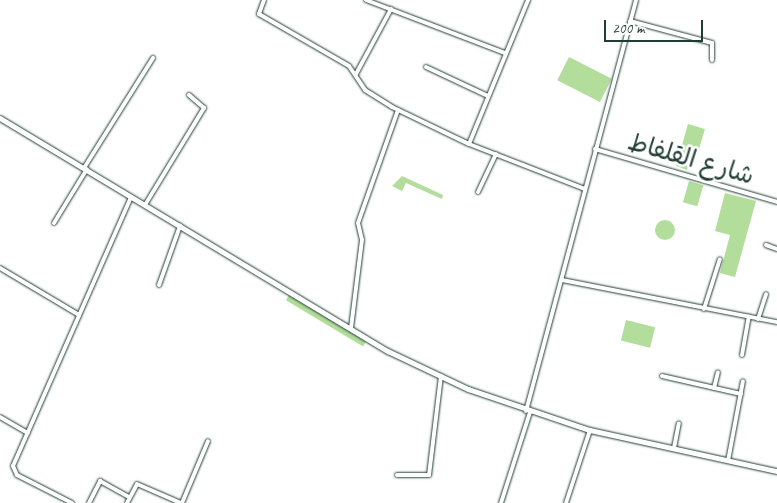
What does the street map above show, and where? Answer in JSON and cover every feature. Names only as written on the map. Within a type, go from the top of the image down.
[{"type":"street","points":[[264,0],[259,14],[356,74],[365,90],[398,110],[469,144],[585,189]]},
{"type":"street","points":[[366,0],[505,53]]},
{"type":"street","points":[[469,144],[528,0]]},
{"type":"street","points":[[501,503],[528,412],[595,149],[636,0]]},
{"type":"street","points":[[356,74],[391,9]]},
{"type":"street","points":[[630,21],[712,43],[712,60]]},
{"type":"street","points":[[54,223],[153,58]]},
{"type":"street","points":[[426,68],[488,96]]},
{"type":"street","points":[[145,205],[204,108],[189,95]]},
{"type":"street","points":[[351,328],[362,240],[358,223],[398,110]]},
{"type":"street","points":[[0,118],[351,328],[441,376],[528,412],[590,430],[777,471]]},
{"type":"street","name":"شارع القلفاط","points":[[595,149],[777,202]]},
{"type":"street","points":[[478,192],[496,154]]},
{"type":"street","points":[[72,503],[14,472],[28,433],[131,197]]},
{"type":"street","points":[[159,285],[180,226]]},
{"type":"street","points":[[766,246],[777,249]]},
{"type":"street","points":[[704,309],[720,259]]},
{"type":"street","points":[[0,268],[79,315]]},
{"type":"street","points":[[562,280],[777,322]]},
{"type":"street","points":[[758,319],[766,294]]},
{"type":"street","points":[[742,355],[749,317]]},
{"type":"street","points":[[714,388],[718,372]]},
{"type":"street","points":[[398,476],[429,475],[441,376]]},
{"type":"street","points":[[662,376],[741,394]]},
{"type":"street","points":[[728,460],[743,381]]},
{"type":"street","points":[[0,417],[28,433]]},
{"type":"street","points":[[674,448],[679,423]]},
{"type":"street","points":[[566,503],[590,430]]},
{"type":"street","points":[[126,503],[137,484],[182,503],[208,442]]},
{"type":"street","points":[[89,503],[100,481],[129,497]]},
{"type":"green space","points":[[569,57],[612,79],[600,102],[557,80]]},
{"type":"green space","points":[[688,124],[705,129],[699,149],[693,148],[687,170],[676,166]]},
{"type":"green space","points":[[402,176],[443,195],[442,199],[406,183],[402,191],[392,186]]},
{"type":"green space","points":[[689,181],[703,185],[697,206],[683,202]]},
{"type":"green space","points":[[725,193],[756,201],[735,277],[720,273],[730,235],[715,231]]},
{"type":"green space","points":[[661,220],[669,220],[675,226],[675,234],[669,240],[661,240],[655,234],[655,226]]},
{"type":"green space","points":[[289,295],[366,341],[363,346],[286,300]]},
{"type":"green space","points":[[626,320],[655,327],[650,348],[621,340]]}]
